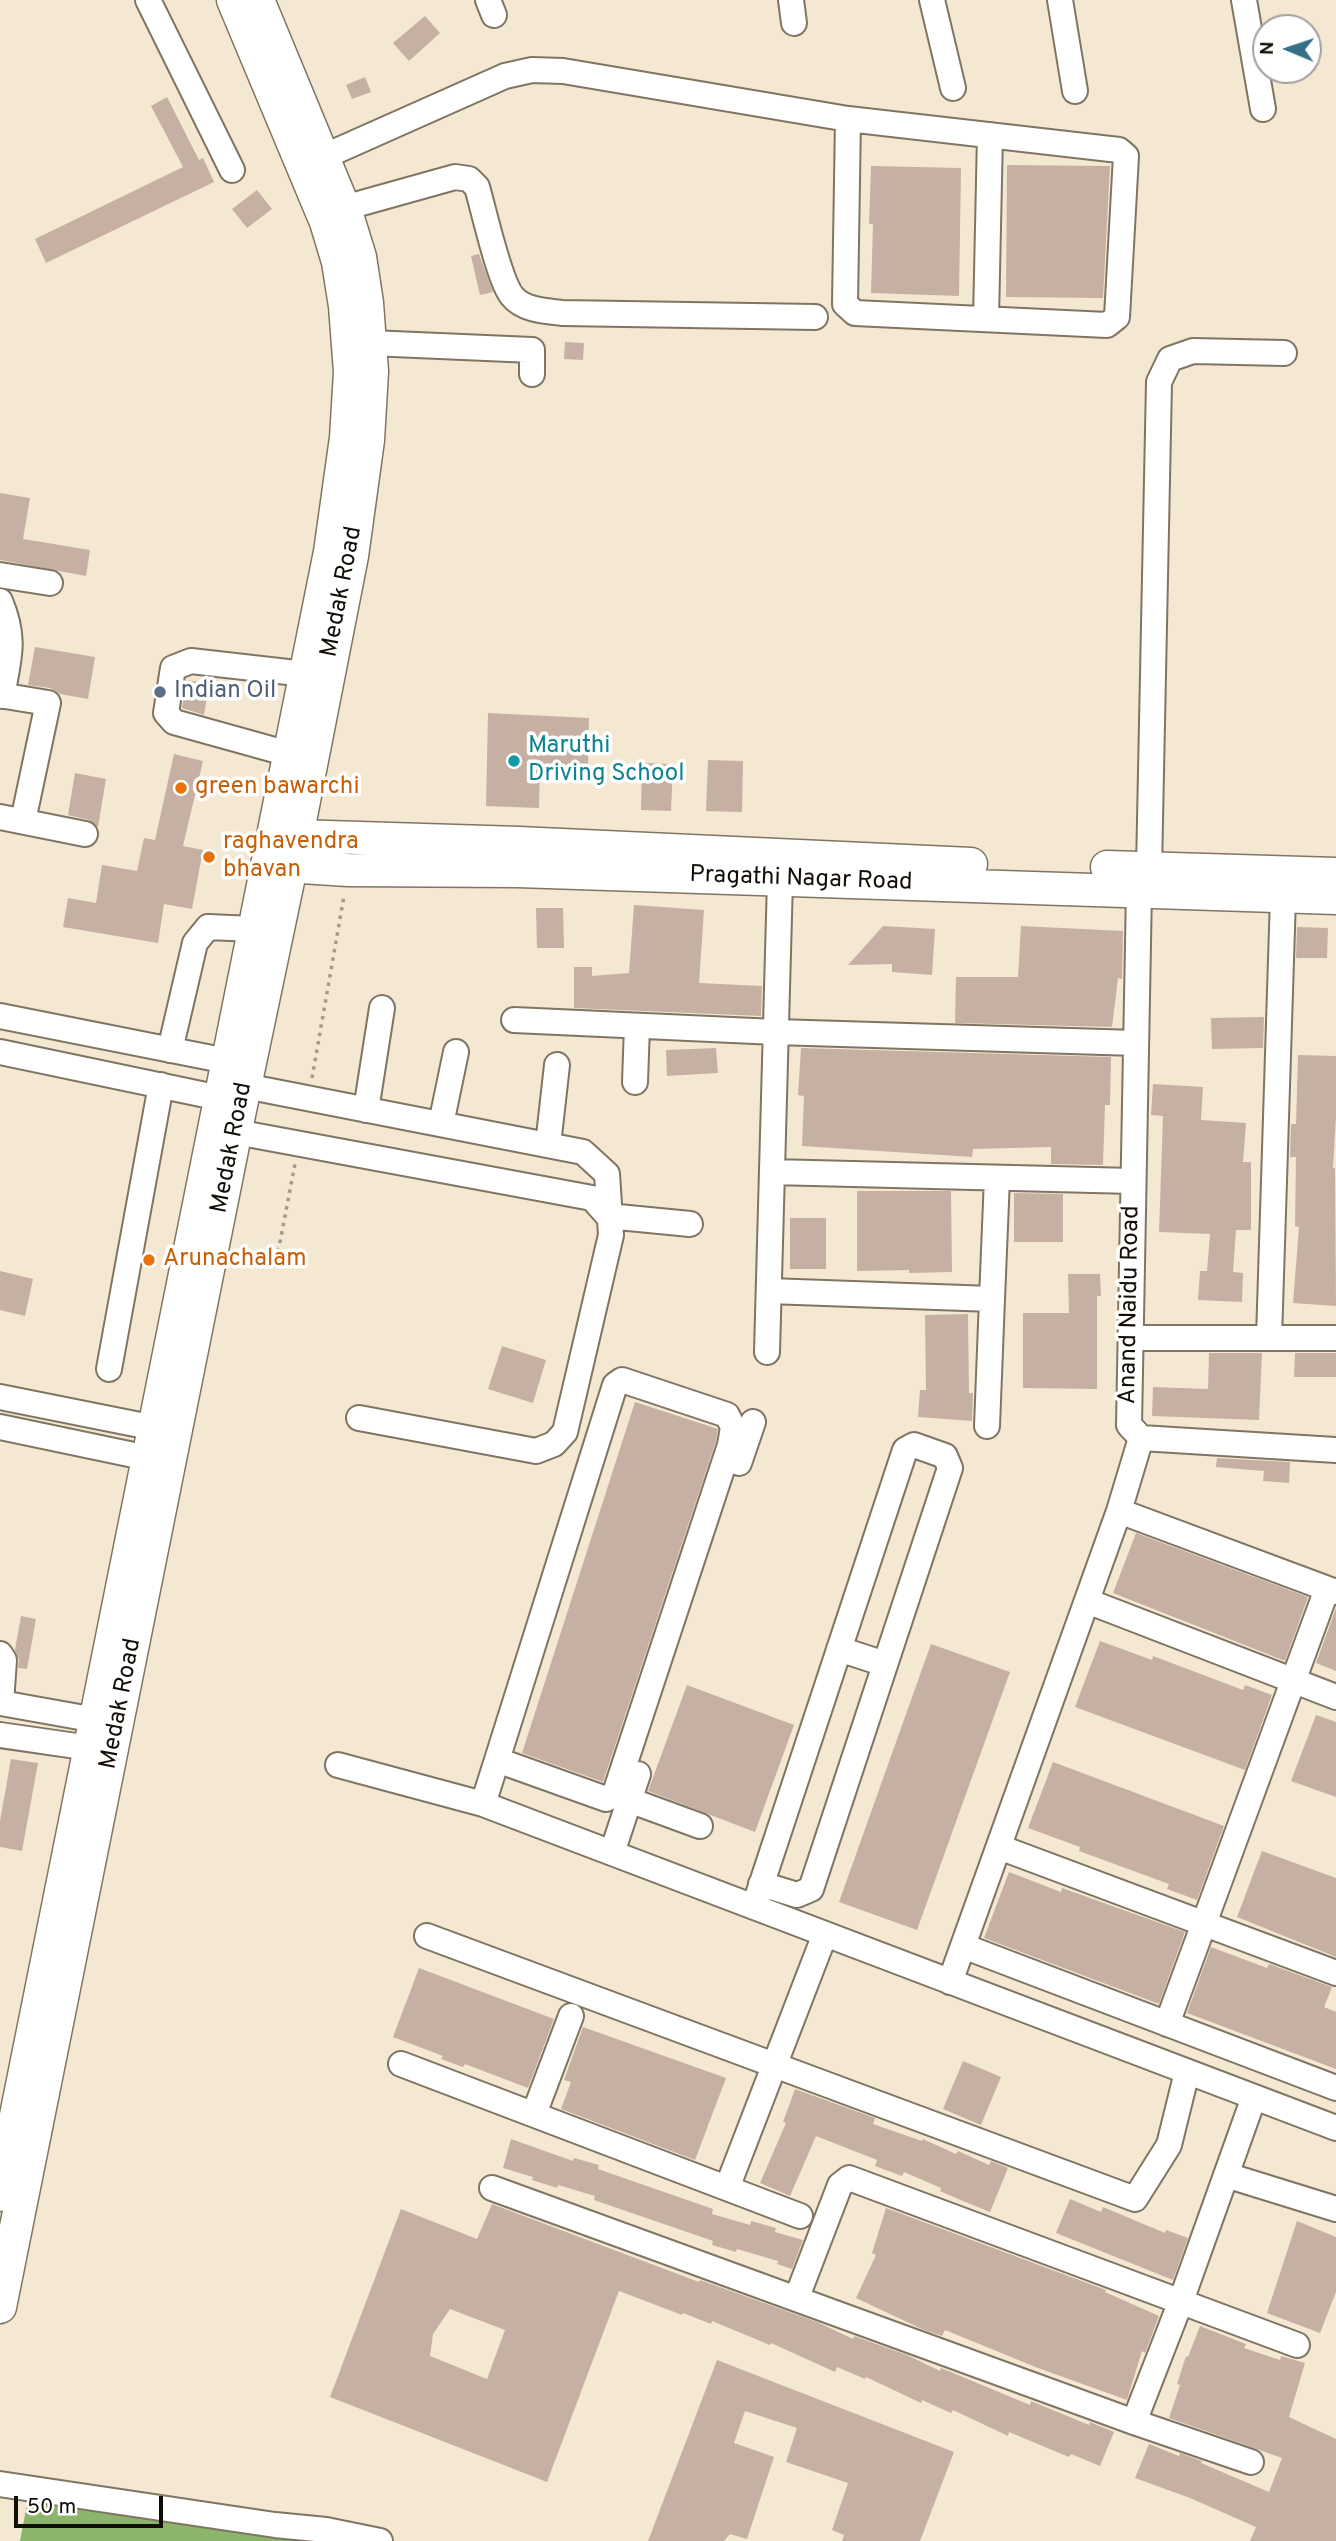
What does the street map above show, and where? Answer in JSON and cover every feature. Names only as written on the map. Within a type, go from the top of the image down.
[{"type":"main road","name":"Medak Road","points":[[0,2307],[32,2091],[93,1734],[148,1458],[232,1092],[284,834],[352,556],[368,440],[372,371],[360,257],[323,157],[243,1]]},
{"type":"main road","name":"Medak Road","points":[[243,1],[326,222],[338,262],[345,306],[350,372],[346,438],[330,552],[289,754],[284,834]]},
{"type":"main road","name":"Pragathi Nagar Road","points":[[284,834],[938,863],[1144,879],[1283,897],[1336,898]]},
{"type":"main road","name":"Medak Road","points":[[0,2195],[32,2091],[236,1132],[227,1061],[254,929],[279,866]]},
{"type":"main road","name":"Pragathi Nagar Road","points":[[279,866],[348,870],[517,871],[780,894],[1336,874]]},
{"type":"street","points":[[148,0],[232,170]]},
{"type":"street","points":[[932,0],[953,88]]},
{"type":"street","points":[[1060,0],[1074,91]]},
{"type":"street","points":[[1244,0],[1263,109]]},
{"type":"street","points":[[323,157],[505,76],[532,70],[563,71],[848,119],[1119,150],[1126,156],[1117,317],[1107,325],[855,313],[845,304],[848,119]]},
{"type":"street","points":[[986,319],[990,135]]},
{"type":"street","points":[[344,208],[455,177],[469,179],[477,187],[511,296],[523,306],[562,313],[815,317]]},
{"type":"street","points":[[370,343],[532,350],[532,374]]},
{"type":"street","name":"Anand Naidu Road","points":[[1284,353],[1193,351],[1170,359],[1159,382],[1144,879],[1136,1042],[1129,1425],[1141,1438],[1336,1450]]},
{"type":"street","points":[[0,575],[50,583]]},
{"type":"street","points":[[0,601],[9,622],[11,642],[1,695],[48,703],[11,819],[85,834]]},
{"type":"street","points":[[289,754],[174,722],[166,713],[173,668],[191,661],[305,674]]},
{"type":"street","points":[[767,1352],[780,894]]},
{"type":"street","points":[[1269,1338],[1283,897]]},
{"type":"street","points":[[170,1050],[195,943],[208,927],[254,929]]},
{"type":"street","points":[[366,1110],[382,1008]]},
{"type":"street","points":[[0,1016],[227,1061]]},
{"type":"street","points":[[514,1020],[776,1032],[1136,1042]]},
{"type":"street","points":[[635,1082],[637,1026]]},
{"type":"street","points":[[102,1073],[110,1038]]},
{"type":"street","points":[[0,1052],[161,1085],[366,1110],[583,1152],[607,1174],[611,1235],[565,1432],[554,1444],[536,1451],[359,1418]]},
{"type":"street","points":[[442,1124],[456,1052]]},
{"type":"street","points":[[548,1145],[557,1065]]},
{"type":"street","points":[[109,1369],[161,1085]]},
{"type":"street","points":[[236,1132],[592,1198],[608,1216],[690,1224]]},
{"type":"street","name":"Anand Naidu Road","points":[[772,1172],[1133,1181]]},
{"type":"street","points":[[987,1426],[997,1178]]},
{"type":"street","points":[[769,1291],[992,1299]]},
{"type":"street","points":[[1131,1338],[1336,1338]]},
{"type":"street","points":[[483,1804],[615,1385],[622,1380],[726,1415],[733,1427],[730,1445],[615,1793],[606,1799],[497,1760]]},
{"type":"street","points":[[0,1397],[155,1428]]},
{"type":"street","points":[[612,1853],[753,1422]]},
{"type":"street","points":[[0,1427],[148,1458]]},
{"type":"street","points":[[950,1982],[1119,1511],[1141,1438]]},
{"type":"street","points":[[914,1445],[945,1455],[950,1468],[811,1889],[797,1895],[758,1896],[905,1450],[914,1445]]},
{"type":"street","points":[[1119,1511],[1331,1591],[1293,1681],[1167,2024]]},
{"type":"street","points":[[1087,1601],[1336,1697]]},
{"type":"street","points":[[839,1649],[885,1664]]},
{"type":"street","points":[[0,1654],[4,1660],[1,1706],[93,1734]]},
{"type":"street","points":[[0,1735],[93,1734]]},
{"type":"street","points":[[338,1765],[483,1804],[612,1853],[758,1896],[825,1934],[1336,2128]]},
{"type":"street","points":[[629,1800],[700,1826]]},
{"type":"street","points":[[999,1847],[1336,1973]]},
{"type":"street","points":[[727,2188],[825,1934]]},
{"type":"street","points":[[427,1936],[1135,2199],[1169,2145],[1187,2072]]},
{"type":"street","points":[[963,1946],[1336,2088]]},
{"type":"street","points":[[534,2114],[571,2016]]},
{"type":"street","points":[[401,2064],[800,2216]]},
{"type":"street","points":[[1134,2422],[1181,2301],[1254,2097]]},
{"type":"street","points":[[1226,2175],[1336,2209]]},
{"type":"street","points":[[797,2297],[840,2185],[849,2178],[1297,2345]]},
{"type":"street","points":[[492,2188],[1134,2422],[1251,2462]]},
{"type":"street","points":[[0,2484],[275,2525],[326,2530],[380,2541]]},
{"type":"path","points":[[311,1080],[348,870]]},
{"type":"path","points":[[275,1268],[296,1161]]},
{"type":"green space","points":[[27,2504],[75,2507],[307,2541],[20,2541]]},
{"type":"building","points":[[425,16],[440,33],[409,61],[393,43]]},
{"type":"building","points":[[365,77],[371,92],[352,99],[346,85]]},
{"type":"building","points":[[167,97],[199,160],[203,158],[214,182],[46,263],[35,239],[183,167],[151,106]]},
{"type":"building","points":[[1007,165],[1110,166],[1103,298],[1006,297]]},
{"type":"building","points":[[871,166],[961,168],[959,296],[871,293]]},
{"type":"building","points":[[257,190],[272,209],[247,228],[232,209]]},
{"type":"building","points":[[479,254],[493,292],[480,295],[471,256]]},
{"type":"building","points":[[565,342],[584,343],[583,360],[564,359]]},
{"type":"building","points":[[0,493],[30,498],[23,539],[90,550],[86,576],[0,560]]},
{"type":"building","points":[[35,647],[95,657],[88,699],[28,685]]},
{"type":"building","points":[[186,680],[209,683],[204,715],[182,708]]},
{"type":"building","name":"Maruthi Driving School","points":[[488,713],[589,718],[588,766],[540,764],[539,808],[486,806]]},
{"type":"building","points":[[174,754],[203,761],[183,846],[203,850],[192,909],[164,904],[158,943],[63,927],[68,898],[96,903],[102,865],[137,871],[144,838],[155,840]]},
{"type":"building","points":[[708,760],[743,761],[742,812],[706,811]]},
{"type":"building","points":[[642,763],[673,764],[671,811],[641,810]]},
{"type":"building","points":[[75,773],[106,779],[98,827],[89,820],[68,815]]},
{"type":"building","points":[[634,905],[704,910],[699,983],[762,986],[761,1016],[574,1008],[574,967],[592,967],[592,976],[629,973]]},
{"type":"building","points":[[536,908],[563,908],[564,948],[537,948]]},
{"type":"building","points":[[883,926],[935,929],[932,975],[892,972],[892,964],[848,965]]},
{"type":"building","points":[[1021,926],[1123,931],[1122,979],[1118,978],[1112,1027],[955,1023],[956,977],[1018,977]]},
{"type":"building","points":[[1297,927],[1328,928],[1327,958],[1296,958]]},
{"type":"building","points":[[1264,1017],[1263,1048],[1212,1049],[1211,1018]]},
{"type":"building","points":[[716,1048],[718,1073],[667,1076],[666,1050]]},
{"type":"building","points":[[801,1048],[1111,1057],[1110,1105],[1105,1105],[1103,1165],[1051,1164],[1051,1147],[973,1149],[972,1157],[802,1146],[804,1096],[798,1095]]},
{"type":"building","points":[[1298,1055],[1336,1056],[1333,1168],[1336,1306],[1293,1303],[1299,1227],[1295,1226],[1296,1157],[1290,1157],[1291,1124],[1296,1124]]},
{"type":"building","points":[[1153,1084],[1203,1087],[1201,1120],[1246,1123],[1243,1162],[1251,1162],[1251,1230],[1236,1230],[1233,1272],[1243,1273],[1242,1302],[1198,1300],[1200,1271],[1207,1271],[1210,1234],[1159,1232],[1163,1116],[1151,1115]]},
{"type":"building","points":[[857,1191],[951,1191],[952,1272],[857,1271]]},
{"type":"building","points":[[1014,1193],[1063,1194],[1063,1242],[1014,1242]]},
{"type":"building","points":[[790,1218],[826,1218],[826,1269],[790,1269]]},
{"type":"building","points":[[0,1271],[33,1279],[25,1316],[0,1310]]},
{"type":"building","points":[[1068,1274],[1100,1274],[1101,1296],[1097,1296],[1097,1389],[1023,1388],[1023,1313],[1069,1313]]},
{"type":"building","points":[[968,1314],[972,1421],[918,1417],[920,1390],[926,1390],[925,1315]]},
{"type":"building","points":[[502,1346],[546,1360],[533,1403],[488,1389]]},
{"type":"building","points":[[1209,1353],[1262,1353],[1259,1420],[1152,1416],[1153,1387],[1208,1389]]},
{"type":"building","points":[[1295,1353],[1336,1353],[1336,1377],[1294,1377]]},
{"type":"building","points":[[635,1402],[718,1429],[603,1782],[522,1753]]},
{"type":"building","points":[[1217,1458],[1290,1462],[1289,1483],[1263,1481],[1264,1471],[1216,1467]]},
{"type":"building","points":[[1136,1533],[1308,1597],[1285,1661],[1113,1593]]},
{"type":"building","points":[[1336,1608],[1336,1671],[1316,1663]]},
{"type":"building","points":[[21,1616],[36,1619],[27,1669],[18,1668],[19,1660],[15,1650]]},
{"type":"building","points":[[1100,1641],[1152,1660],[1153,1656],[1243,1690],[1245,1685],[1272,1695],[1245,1770],[1075,1707]]},
{"type":"building","points":[[931,1644],[1010,1672],[917,1930],[839,1902]]},
{"type":"building","points":[[687,1685],[794,1725],[755,1832],[648,1791]]},
{"type":"building","points":[[1316,1715],[1336,1722],[1336,1797],[1291,1781]]},
{"type":"building","points":[[11,1759],[38,1763],[22,1851],[0,1847],[0,1821]]},
{"type":"building","points":[[1053,1762],[1224,1826],[1197,1900],[1167,1889],[1169,1884],[1079,1851],[1080,1847],[1028,1828]]},
{"type":"building","points":[[1262,1851],[1336,1878],[1336,1957],[1237,1917]]},
{"type":"building","points":[[1009,1872],[1061,1892],[1062,1888],[1185,1932],[1159,2004],[984,1938]]},
{"type":"building","points":[[1211,1947],[1267,1968],[1269,1964],[1332,1987],[1324,2007],[1336,2012],[1336,2069],[1187,2013]]},
{"type":"building","points":[[419,1968],[554,2019],[528,2088],[465,2064],[463,2067],[441,2059],[443,2056],[393,2037]]},
{"type":"building","points":[[583,2027],[726,2078],[695,2160],[561,2109],[571,2082],[564,2080]]},
{"type":"building","points":[[963,2061],[1001,2077],[981,2125],[943,2109]]},
{"type":"building","points":[[795,2089],[875,2118],[873,2124],[922,2141],[923,2139],[956,2154],[958,2151],[989,2165],[991,2161],[1008,2168],[990,2212],[904,2172],[902,2176],[875,2166],[877,2160],[816,2136],[790,2196],[760,2183],[786,2123],[783,2122]]},
{"type":"building","points":[[511,2139],[573,2161],[574,2158],[599,2165],[598,2169],[713,2209],[712,2214],[750,2225],[751,2221],[776,2228],[775,2232],[803,2240],[792,2269],[777,2264],[778,2261],[712,2245],[713,2241],[594,2200],[595,2196],[558,2185],[557,2188],[503,2168]]},
{"type":"building","points":[[1070,2199],[1101,2212],[1103,2207],[1165,2233],[1166,2230],[1188,2238],[1173,2280],[1056,2233]]},
{"type":"building","points":[[492,2204],[699,2282],[700,2280],[817,2322],[853,2339],[854,2336],[907,2355],[940,2371],[941,2368],[1030,2405],[1031,2401],[1089,2425],[1090,2422],[1114,2432],[1100,2466],[1071,2454],[1069,2457],[1009,2432],[1008,2436],[953,2410],[951,2413],[922,2400],[921,2403],[866,2377],[865,2379],[837,2367],[835,2372],[771,2343],[770,2345],[712,2321],[711,2324],[683,2313],[682,2315],[619,2291],[547,2482],[330,2397],[401,2209],[477,2239]],"holes":[[[450,2309],[505,2330],[487,2379],[430,2356],[433,2334]]]},
{"type":"building","points":[[886,2208],[1106,2290],[1105,2292],[1159,2316],[1145,2353],[1142,2351],[1127,2400],[945,2330],[942,2336],[924,2330],[856,2298],[876,2255],[872,2253]]},
{"type":"building","points":[[1297,2221],[1336,2237],[1336,2292],[1320,2333],[1267,2313]]},
{"type":"building","points":[[1200,2326],[1246,2344],[1244,2348],[1280,2360],[1281,2356],[1305,2363],[1289,2417],[1336,2439],[1336,2541],[1250,2541],[1256,2527],[1190,2498],[1135,2478],[1149,2444],[1179,2456],[1180,2453],[1202,2461],[1201,2463],[1269,2492],[1282,2458],[1169,2418],[1186,2356],[1188,2357]]},
{"type":"building","points":[[717,2360],[954,2452],[920,2541],[842,2541],[844,2535],[832,2530],[848,2483],[786,2462],[797,2428],[745,2411],[734,2443],[774,2457],[747,2539],[730,2534],[724,2541],[648,2541]]},
{"type":"place","name":"Indian Oil","points":[[160,692]]},
{"type":"place","name":"Maruthi Driving School","points":[[514,761]]},
{"type":"place","name":"green bawarchi","points":[[181,788]]},
{"type":"place","name":"raghavendra bhavan","points":[[209,857]]},
{"type":"place","name":"Arunachalam","points":[[149,1260]]}]
